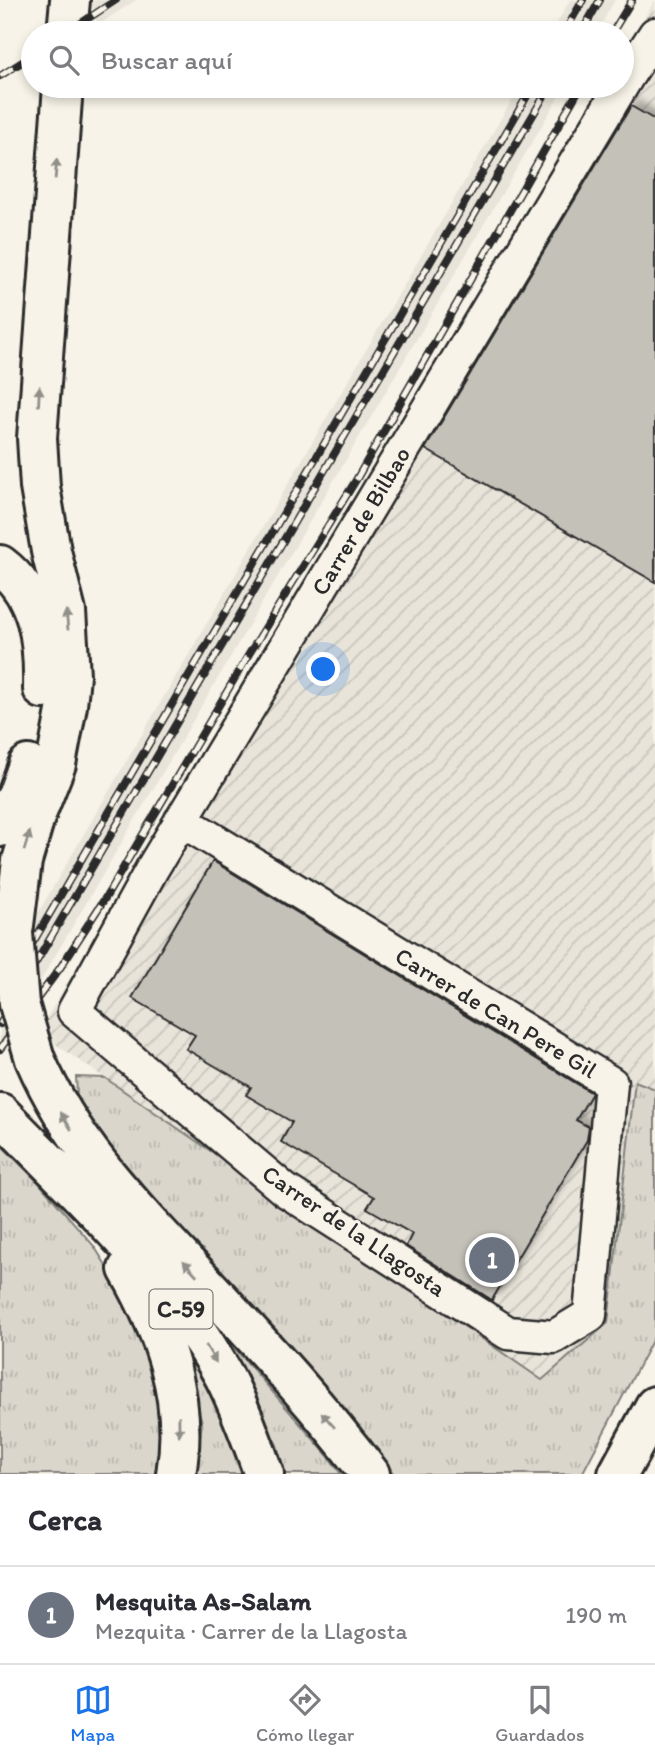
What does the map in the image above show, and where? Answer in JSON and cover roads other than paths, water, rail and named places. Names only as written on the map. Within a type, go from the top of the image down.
[{"type":"highway","points":[[68,21],[70,0]]},
{"type":"highway","points":[[62,98],[37,439],[42,498],[51,551],[66,612],[70,675],[56,764],[35,817],[22,861],[13,933],[19,1004],[35,1059],[69,1126],[138,1213]]},
{"type":"highway","points":[[0,565],[24,590],[32,606],[43,643],[41,713],[36,739],[17,796],[0,827]]},
{"type":"highway","name":"C-59","points":[[0,1112],[138,1213],[279,1364],[338,1431],[370,1474]]},
{"type":"highway","name":"C-59","points":[[0,1112],[134,1249],[183,1310],[224,1377],[264,1474]]},
{"type":"highway","name":"C-59","points":[[57,1171],[122,1258],[159,1328],[178,1402],[179,1445],[176,1474]]},
{"type":"highway","points":[[618,1474],[655,1406]]},
{"type":"street","name":"Carrer de Bilbao","points":[[634,66],[655,34]]},
{"type":"street","name":"Carrer de Bilbao","points":[[74,1011],[181,820],[614,98]]},
{"type":"street","name":"Carrer de Can Pere Gil","points":[[181,820],[611,1083],[590,1315]]},
{"type":"street","name":"Carrer de la Llagosta","points":[[74,1011],[285,1190],[508,1333],[554,1337],[590,1315]]},
{"type":"railway","points":[[84,21],[116,0]]},
{"type":"railway","points":[[571,21],[583,0]]},
{"type":"railway","points":[[588,21],[600,0]]},
{"type":"railway","points":[[619,21],[632,0]]},
{"type":"railway","points":[[0,76],[21,63]]},
{"type":"railway","points":[[0,999],[526,98]]},
{"type":"railway","points":[[0,1024],[543,98]]},
{"type":"railway","points":[[0,1049],[60,968],[109,892],[249,654],[356,480],[574,98]]},
{"type":"place","name":"Mesquita As-Salam","points":[[492,1260]]}]
